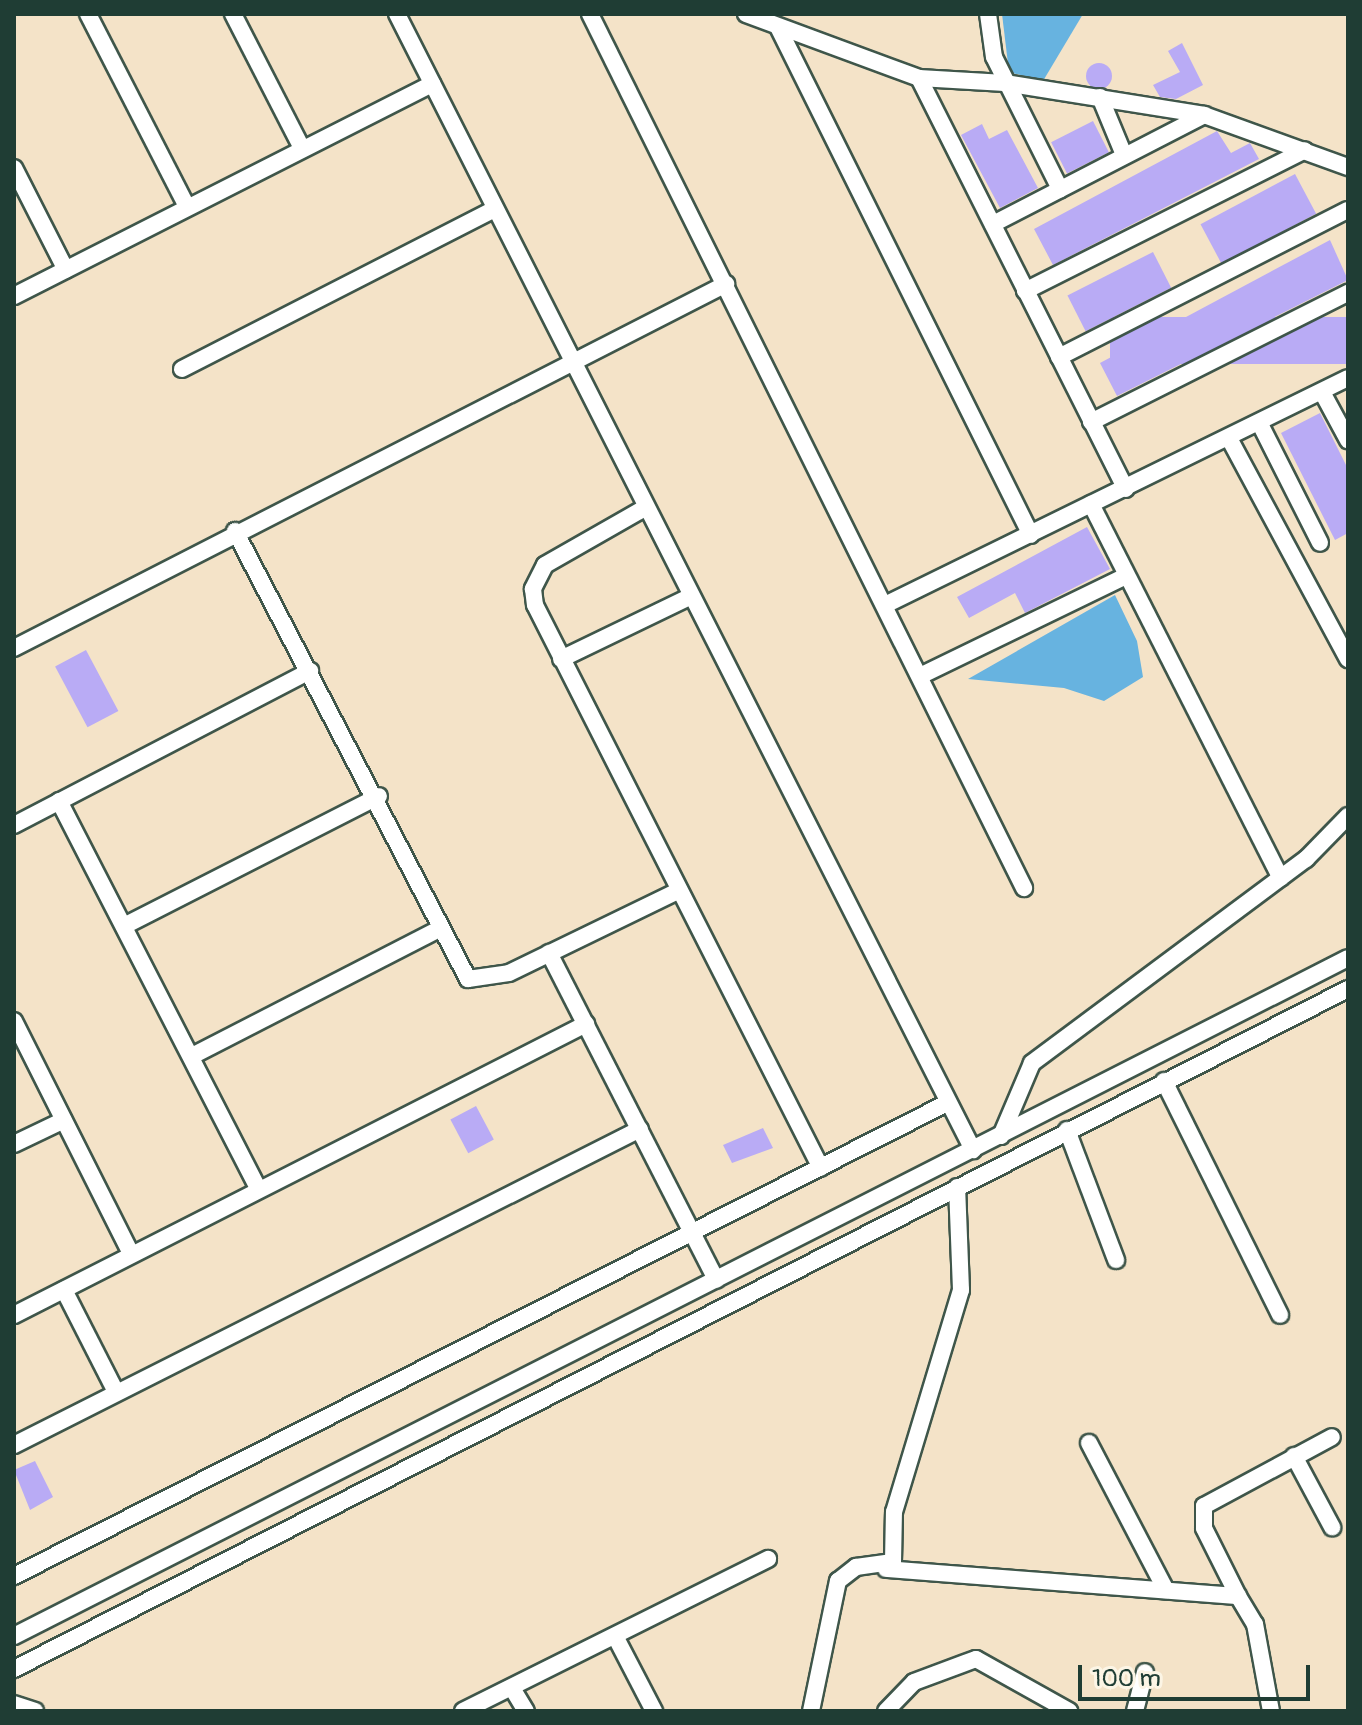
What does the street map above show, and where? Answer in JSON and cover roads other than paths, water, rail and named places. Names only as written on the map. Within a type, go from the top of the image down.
[{"type":"street","points":[[88,14],[186,205]]},
{"type":"street","points":[[233,14],[302,148]]},
{"type":"street","points":[[397,14],[643,509],[973,1150]]},
{"type":"street","points":[[590,14],[887,604],[1024,888]]},
{"type":"street","points":[[746,14],[779,29],[919,78],[1005,83],[1204,115],[1348,167]]},
{"type":"street","points":[[988,14],[1005,83],[1060,189]]},
{"type":"street","points":[[779,29],[1031,535]]},
{"type":"street","points":[[919,78],[1126,489]]},
{"type":"street","points":[[14,296],[186,205],[432,84]]},
{"type":"street","points":[[1100,97],[1124,155]]},
{"type":"street","points":[[993,224],[1204,115]]},
{"type":"street","points":[[1025,291],[1305,150]]},
{"type":"street","points":[[14,168],[66,270]]},
{"type":"street","points":[[182,369],[494,209]]},
{"type":"street","points":[[1059,357],[1348,210]]},
{"type":"street","points":[[14,648],[235,531],[726,284]]},
{"type":"street","points":[[1091,422],[1348,293]]},
{"type":"street","points":[[887,604],[1230,440],[1348,378]]},
{"type":"street","points":[[1322,392],[1348,440]]},
{"type":"street","points":[[1260,424],[1320,543]]},
{"type":"street","points":[[1230,440],[1348,659]]},
{"type":"street","points":[[1091,504],[1124,577],[1281,878]]},
{"type":"street","points":[[643,509],[538,575],[535,605],[821,1168]]},
{"type":"street","points":[[235,531],[379,796],[441,928],[475,983],[549,953],[678,891]]},
{"type":"street","points":[[922,675],[1124,577]]},
{"type":"street","points":[[561,659],[689,597]]},
{"type":"street","points":[[14,825],[310,671]]},
{"type":"street","points":[[124,926],[379,796]]},
{"type":"street","points":[[59,801],[259,1190]]},
{"type":"street","points":[[1001,1136],[1032,1063],[1281,878],[1348,816]]},
{"type":"street","points":[[192,1056],[441,928]]},
{"type":"street","points":[[549,953],[716,1280]]},
{"type":"street","points":[[14,1636],[1348,958]]},
{"type":"street","points":[[14,1669],[1348,989]]},
{"type":"street","points":[[14,1021],[131,1254]]},
{"type":"street","points":[[14,1315],[586,1024]]},
{"type":"street","points":[[1164,1081],[1280,1315]]},
{"type":"street","points":[[14,1576],[947,1103]]},
{"type":"street","points":[[14,1144],[64,1120]]},
{"type":"street","points":[[14,1445],[640,1129]]},
{"type":"street","points":[[1067,1130],[1116,1260]]},
{"type":"street","points":[[886,1569],[893,1562],[897,1502],[961,1290],[957,1187]]},
{"type":"street","points":[[64,1290],[116,1392]]},
{"type":"street","points":[[1271,1711],[1255,1624],[1238,1596],[1201,1511],[1332,1437]]},
{"type":"street","points":[[1089,1443],[1166,1590]]},
{"type":"street","points":[[1294,1456],[1332,1527]]},
{"type":"street","points":[[463,1711],[768,1559]]},
{"type":"street","points":[[811,1711],[838,1581],[856,1567],[1238,1596]]},
{"type":"street","points":[[615,1636],[654,1711]]},
{"type":"street","points":[[886,1711],[914,1682],[976,1659],[1069,1711]]},
{"type":"street","points":[[1135,1711],[1145,1672]]},
{"type":"street","points":[[512,1688],[526,1711]]},
{"type":"street","points":[[14,1704],[35,1711]]},
{"type":"water","points":[[1002,14],[1083,14],[1043,81],[1009,72]]},
{"type":"water","points":[[1115,595],[1137,641],[1143,677],[1104,701],[1064,688],[968,679]]}]
